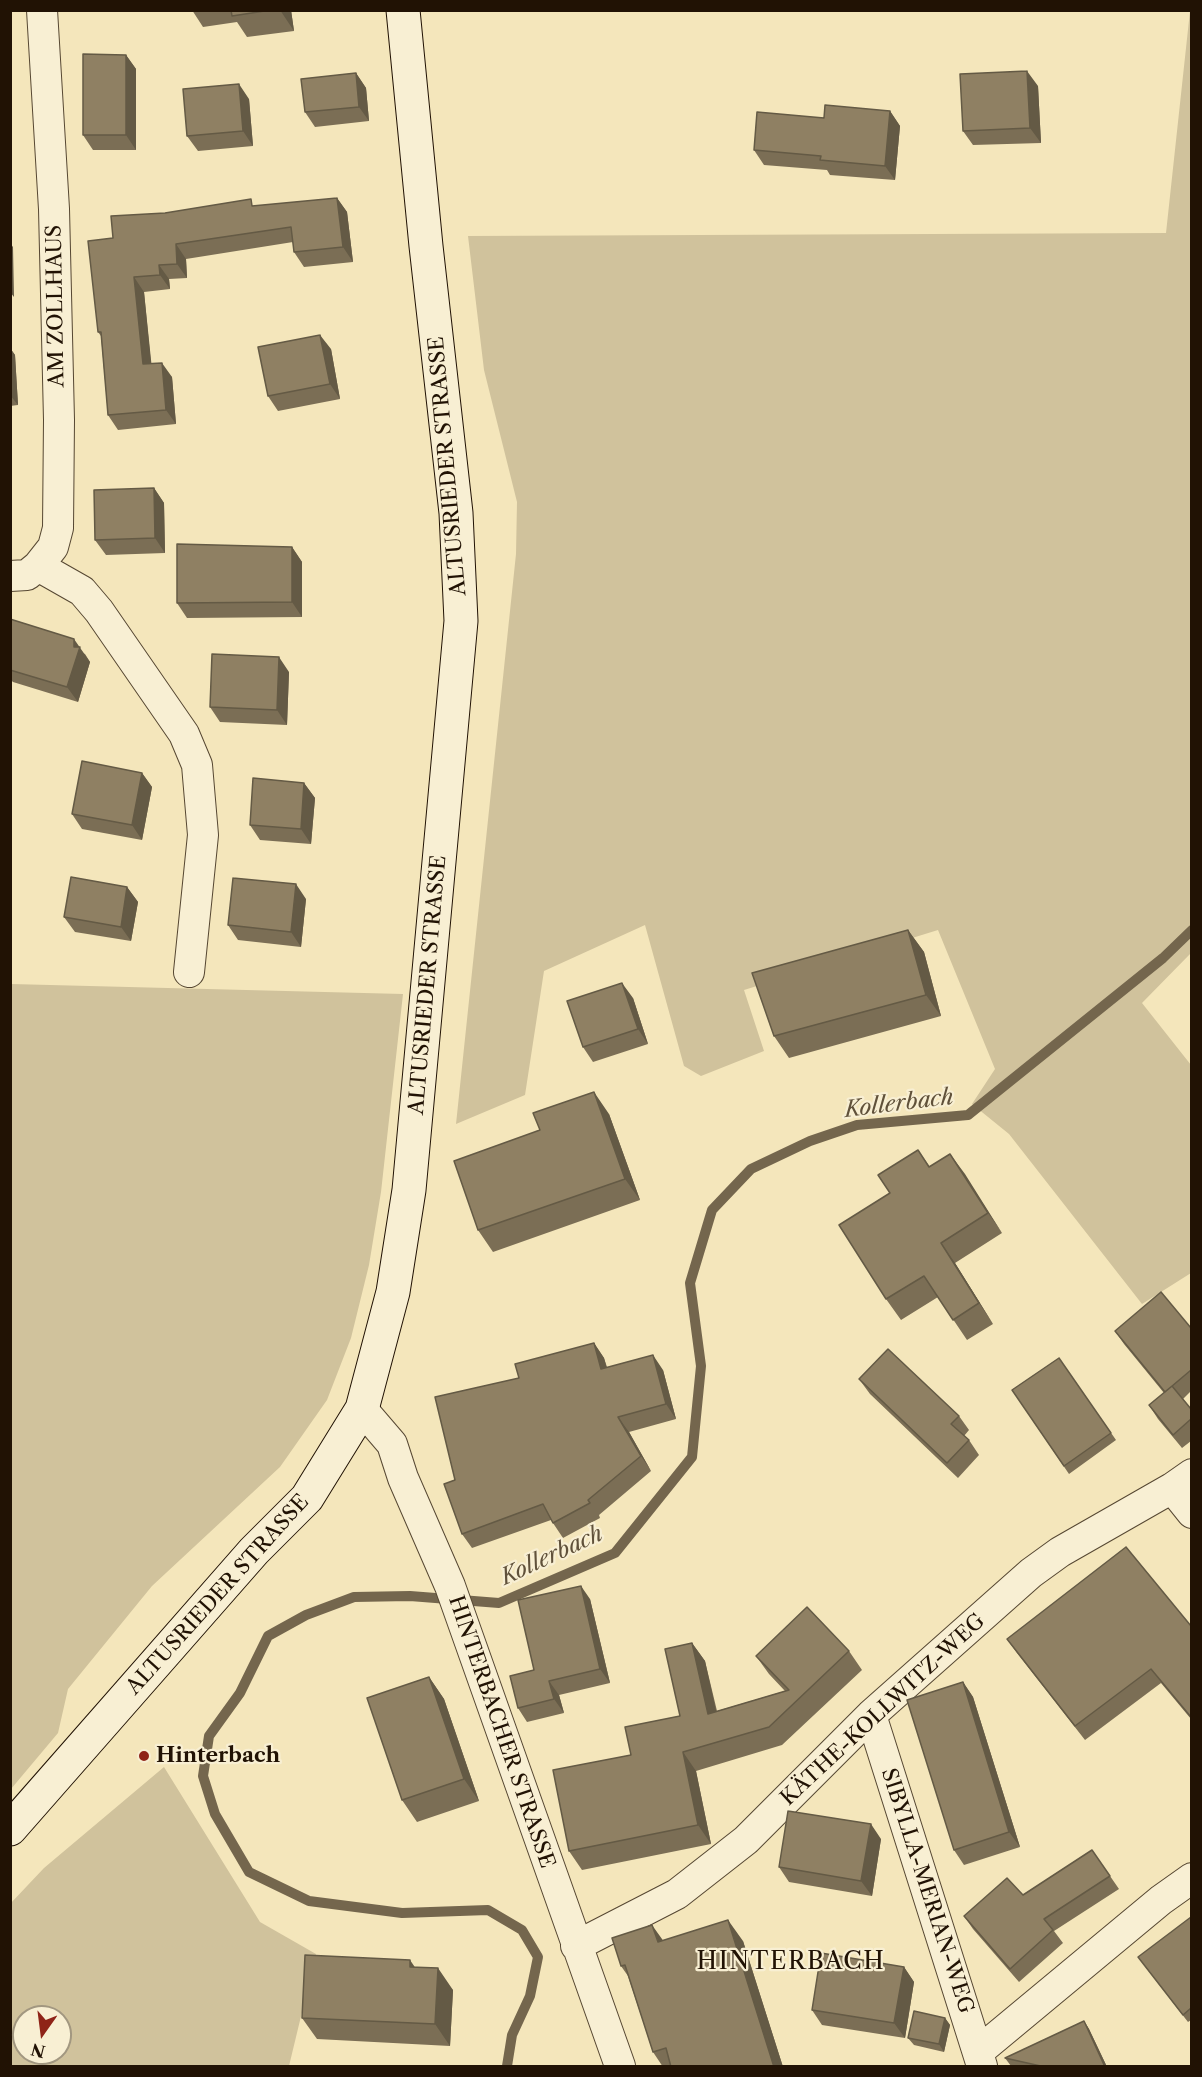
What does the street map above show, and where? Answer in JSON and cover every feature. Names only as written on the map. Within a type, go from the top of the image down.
[{"type":"main road","name":"ALTUSRIEDER STRASSE","points":[[10,1829],[254,1551],[307,1498],[362,1409],[393,1292],[409,1190],[461,621],[456,513],[403,10]]},
{"type":"street","name":"AM ZOLLHAUS","points":[[38,566],[53,547],[58,528],[59,420],[54,209],[42,10]]},
{"type":"street","points":[[10,576],[27,575],[38,566],[82,591],[99,611],[184,734],[197,765],[203,835],[189,972]]},
{"type":"street","name":"HINTERBACHER STRASSE","points":[[362,1409],[392,1444],[403,1478],[450,1586],[620,2067]]},
{"type":"street","points":[[1182,1481],[1191,1513]]},
{"type":"street","name":"KÄTHE-KOLLWITZ-WEG","points":[[576,1946],[677,1894],[746,1840],[871,1715],[1031,1573],[1060,1552],[1182,1481]]},
{"type":"street","name":"SIBYLLA-MERIAN-WEG","points":[[871,1715],[980,2059]]},
{"type":"street","points":[[980,2059],[1161,1900],[1191,1878]]},
{"type":"shaded area","points":[[1190,11],[1191,953],[1142,1003],[1191,1065],[1191,1273],[1142,1304],[1009,1134],[972,1104],[995,1069],[938,930],[744,990],[764,1051],[701,1076],[684,1066],[645,925],[544,971],[525,1095],[456,1124],[516,554],[517,502],[484,370],[468,236],[1166,233]]},
{"type":"shaded area","points":[[11,984],[403,994],[381,1192],[369,1265],[351,1338],[327,1400],[280,1467],[152,1586],[68,1689],[58,1733],[11,1789]]},
{"type":"shaded area","points":[[164,1767],[260,1922],[316,1954],[289,2066],[11,2066],[10,1904],[44,1868]]},
{"type":"building","points":[[231,10],[271,10],[232,16]]},
{"type":"building","points":[[83,54],[126,55],[126,135],[83,135]]},
{"type":"building","points":[[1027,71],[1030,128],[963,131],[960,74]]},
{"type":"building","points":[[356,73],[359,107],[305,112],[301,79]]},
{"type":"building","points":[[239,84],[243,131],[187,136],[183,89]]},
{"type":"building","points":[[825,105],[890,111],[885,166],[820,160],[821,156],[754,150],[757,112],[824,118]]},
{"type":"building","points":[[337,198],[343,247],[294,252],[291,227],[176,244],[177,264],[159,265],[160,275],[134,277],[143,364],[162,363],[166,410],[108,415],[101,332],[98,332],[88,241],[113,238],[111,216],[165,213],[251,199],[252,206]]},
{"type":"building","points":[[320,335],[330,384],[268,396],[258,347]]},
{"type":"building","points":[[154,488],[155,538],[95,540],[94,490]]},
{"type":"building","points":[[177,544],[292,547],[292,602],[177,603]]},
{"type":"building","points":[[10,619],[74,639],[74,647],[80,647],[67,687],[10,670]]},
{"type":"building","points":[[212,654],[279,657],[277,710],[210,707]]},
{"type":"building","points":[[82,761],[142,773],[132,825],[72,814]]},
{"type":"building","points":[[253,778],[304,783],[301,829],[250,825]]},
{"type":"building","points":[[71,877],[127,887],[121,927],[64,917]]},
{"type":"building","points":[[233,878],[296,884],[291,932],[228,925]]},
{"type":"building","points":[[908,930],[926,995],[774,1036],[752,973]]},
{"type":"building","points":[[622,983],[638,1029],[583,1047],[567,1001]]},
{"type":"building","points":[[594,1092],[625,1179],[478,1230],[454,1161],[540,1130],[533,1113]]},
{"type":"building","points":[[918,1150],[929,1167],[950,1154],[988,1213],[941,1243],[979,1303],[953,1320],[924,1276],[886,1299],[839,1225],[890,1193],[878,1175]]},
{"type":"building","points":[[1161,1292],[1191,1328],[1191,1370],[1165,1392],[1115,1331]]},
{"type":"building","points":[[594,1343],[601,1369],[653,1355],[666,1404],[618,1417],[641,1456],[588,1500],[590,1503],[553,1523],[543,1504],[462,1534],[444,1484],[455,1480],[435,1397],[519,1378],[515,1364]]},
{"type":"building","points":[[888,1349],[959,1416],[951,1424],[969,1440],[947,1463],[859,1379]]},
{"type":"building","points":[[1059,1358],[1111,1433],[1064,1466],[1012,1390]]},
{"type":"building","points":[[1172,1386],[1191,1409],[1191,1419],[1173,1435],[1149,1405]]},
{"type":"building","points":[[1126,1547],[1191,1626],[1191,1717],[1151,1669],[1075,1726],[1007,1639]]},
{"type":"building","points":[[581,1586],[600,1669],[549,1681],[554,1699],[518,1708],[510,1676],[534,1670],[518,1600]]},
{"type":"building","points":[[807,1607],[849,1651],[769,1727],[683,1752],[698,1825],[569,1851],[553,1770],[631,1755],[625,1727],[680,1716],[665,1649],[692,1643],[708,1714],[789,1690],[756,1656]]},
{"type":"building","points":[[429,1677],[464,1779],[402,1800],[367,1698]]},
{"type":"building","points":[[963,1682],[1009,1832],[954,1850],[907,1700]]},
{"type":"building","points":[[788,1811],[871,1824],[861,1881],[779,1867]]},
{"type":"building","points":[[1092,1850],[1110,1876],[1044,1919],[1053,1930],[1010,1969],[964,1916],[1007,1878],[1023,1895]]},
{"type":"building","points":[[1191,1917],[1191,2008],[1183,2015],[1138,1957]]},
{"type":"building","points":[[728,1920],[774,2067],[671,2067],[666,2048],[653,2052],[625,1965],[621,1966],[612,1938],[652,1925],[658,1942]]},
{"type":"building","points":[[821,1953],[904,1967],[894,2023],[812,2010]]},
{"type":"building","points":[[305,1955],[410,1960],[410,1967],[438,1968],[435,2024],[302,2018]]},
{"type":"building","points":[[914,2011],[945,2018],[939,2044],[908,2038]]},
{"type":"building","points":[[1084,2021],[1105,2067],[1045,2067],[1005,2058]]},
{"type":"waterway","name":"Kollerbach","points":[[507,2066],[512,2035],[530,1996],[538,1957],[522,1930],[488,1910],[402,1913],[309,1901],[249,1872],[215,1814],[203,1776],[209,1736],[240,1693],[268,1636],[306,1615],[354,1597],[410,1596],[499,1603],[615,1553],[692,1457],[701,1366],[690,1283],[712,1210],[751,1169],[810,1141],[857,1125],[968,1115],[1163,958],[1192,930]]},
{"type":"place","name":"Hinterbach","points":[[144,1756]]},
{"type":"district","name":"HINTERBACH","points":[[791,1962]]}]
